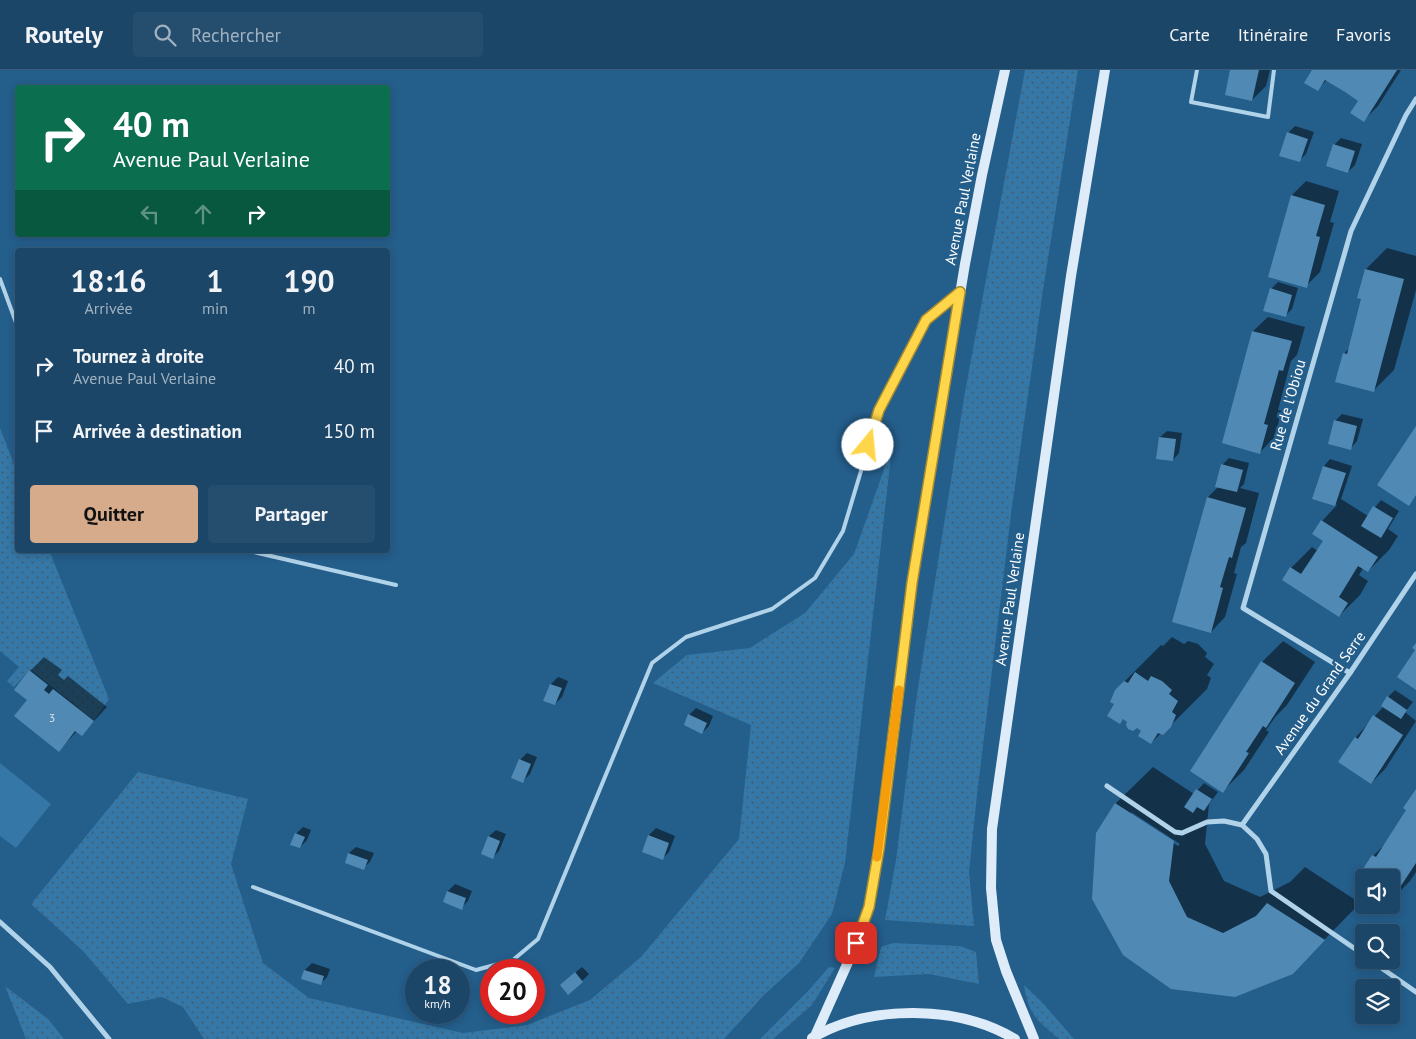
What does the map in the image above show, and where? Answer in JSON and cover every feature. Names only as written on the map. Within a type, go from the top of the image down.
[{"type":"main road","name":"Avenue Paul Verlaine","points":[[813,1038],[849,960],[869,907],[879,849],[912,583],[960,292],[982,175],[1006,70]]},
{"type":"main road","name":"Avenue Paul Verlaine","points":[[1034,1039],[996,940],[991,888],[992,830],[1070,285],[1106,70]]},
{"type":"main road","points":[[813,1038],[851,1022],[890,1014],[930,1013],[969,1020],[1015,1039]]},
{"type":"street","name":"Rue de l'Obiou","points":[[1350,673],[1243,608],[1351,231],[1406,115],[1416,99]]},
{"type":"street","name":"Avenue du Grand Serre","points":[[1242,825],[1350,673],[1416,574]]},
{"type":"street","points":[[1107,786],[1175,832],[1182,833],[1207,822],[1224,821],[1242,825],[1257,839],[1266,854],[1271,891],[1355,950]]},
{"type":"street","points":[[0,922],[50,967],[109,1039]]},
{"type":"street","points":[[1383,969],[1416,992]]},
{"type":"lane","points":[[1197,70],[1191,102],[1268,117],[1274,70]]},
{"type":"lane","points":[[0,279],[15,320]]},
{"type":"lane","points":[[252,887],[476,970],[513,960],[538,939],[652,663],[686,637],[772,609],[816,578],[842,531],[879,410],[926,320],[960,292]]},
{"type":"lane","points":[[258,553],[396,585]]},
{"type":"shaded area","points":[[1025,70],[1078,70],[1043,290],[1011,514],[969,872],[974,926],[885,920],[896,860],[917,694],[965,392]]},
{"type":"shaded area","points":[[0,428],[15,467],[15,553],[50,553],[109,699],[94,720],[30,669],[14,687],[7,681],[19,667],[0,651]]},
{"type":"shaded area","points":[[892,447],[845,863],[832,914],[799,963],[764,995],[724,1039],[204,1039],[183,1007],[162,997],[128,1004],[83,951],[31,904],[138,772],[248,799],[231,864],[263,963],[309,998],[405,1020],[405,1024],[423,1024],[463,1033],[530,1024],[545,1024],[545,1018],[590,1000],[641,957],[739,839],[751,725],[653,683],[687,655],[750,648],[805,613],[854,554]]},
{"type":"shaded area","points":[[0,763],[51,804],[16,848],[0,836]]},
{"type":"shaded area","points":[[893,943],[960,946],[976,952],[979,984],[929,974],[874,977],[881,947]]},
{"type":"shaded area","points":[[829,967],[835,968],[812,1005],[773,1039],[760,1039],[809,990]]},
{"type":"shaded area","points":[[1024,985],[1041,1001],[1074,1039],[1059,1039],[1039,1021],[1028,1004]]},
{"type":"shaded area","points":[[5,986],[48,1019],[64,1039],[26,1039]]},
{"type":"building","points":[[1230,70],[1259,70],[1252,101],[1225,95]]},
{"type":"building","points":[[1312,70],[1397,70],[1364,122],[1350,113],[1358,101],[1345,92],[1325,80],[1318,91],[1304,83]]},
{"type":"building","points":[[1287,132],[1308,139],[1300,162],[1279,156]]},
{"type":"building","points":[[1333,144],[1355,151],[1348,173],[1326,166]]},
{"type":"building","points":[[1291,195],[1325,205],[1316,236],[1320,237],[1307,288],[1268,277]]},
{"type":"building","points":[[1365,269],[1404,279],[1374,392],[1335,382],[1343,353],[1347,354],[1361,299],[1357,298]]},
{"type":"building","points":[[1270,288],[1292,295],[1286,317],[1263,311]]},
{"type":"building","points":[[1252,331],[1292,341],[1283,371],[1279,370],[1264,424],[1268,425],[1260,454],[1222,443]]},
{"type":"building","points":[[1334,420],[1357,426],[1351,450],[1328,444]]},
{"type":"building","points":[[1416,426],[1416,495],[1409,506],[1377,485]]},
{"type":"building","points":[[1159,437],[1176,439],[1173,461],[1156,459]]},
{"type":"building","points":[[1221,464],[1243,470],[1237,492],[1215,487]]},
{"type":"building","points":[[1323,466],[1346,473],[1335,506],[1312,499]]},
{"type":"building","points":[[1207,497],[1246,508],[1232,558],[1229,557],[1220,587],[1223,588],[1211,633],[1172,622]]},
{"type":"building","points":[[1373,506],[1393,518],[1381,538],[1361,526]]},
{"type":"building","points":[[1321,520],[1378,557],[1368,572],[1358,566],[1339,597],[1348,603],[1339,617],[1282,580],[1290,567],[1301,574],[1323,541],[1312,534]]},
{"type":"building","points":[[1416,643],[1416,690],[1397,677],[1415,650],[1412,648]]},
{"type":"building","points":[[1261,661],[1295,683],[1266,728],[1263,726],[1246,752],[1249,753],[1223,793],[1190,771]]},
{"type":"building","points":[[29,670],[48,685],[44,690],[49,694],[53,689],[94,721],[82,736],[75,731],[59,752],[14,716],[27,700],[14,690]]},
{"type":"building","points":[[1135,672],[1148,681],[1151,676],[1162,681],[1172,690],[1169,694],[1178,701],[1172,712],[1176,715],[1171,727],[1163,735],[1158,733],[1151,744],[1138,736],[1141,731],[1137,728],[1133,731],[1128,729],[1127,722],[1123,719],[1120,724],[1107,716],[1114,704],[1110,702],[1115,690],[1124,681],[1128,683]]},
{"type":"building","points":[[550,684],[562,688],[555,705],[543,701]]},
{"type":"building","points":[[1387,696],[1407,710],[1401,719],[1381,706]]},
{"type":"building","points":[[688,714],[707,723],[702,734],[684,725]]},
{"type":"building","points":[[1373,715],[1403,735],[1371,784],[1338,762],[1355,737],[1358,739]]},
{"type":"building","points":[[519,759],[531,764],[523,783],[511,778]]},
{"type":"building","points":[[1196,789],[1212,799],[1204,811],[1197,807],[1193,813],[1184,807]]},
{"type":"building","points":[[1416,789],[1416,863],[1400,887],[1400,869],[1363,869],[1372,855],[1376,857],[1406,810],[1403,808]]},
{"type":"building","points":[[1115,803],[1174,841],[1169,881],[1187,917],[1223,933],[1256,916],[1267,903],[1325,940],[1293,974],[1235,997],[1171,989],[1123,955],[1092,899],[1096,833]]},
{"type":"building","points":[[295,833],[305,837],[300,848],[290,845]]},
{"type":"building","points":[[648,835],[669,843],[663,860],[642,852]]},
{"type":"building","points":[[488,836],[500,841],[493,859],[481,854]]},
{"type":"building","points":[[348,853],[368,860],[364,870],[345,863]]},
{"type":"building","points":[[447,891],[466,898],[462,910],[443,902]]},
{"type":"building","points":[[304,970],[324,976],[321,985],[301,979]]},
{"type":"building","points":[[575,972],[583,982],[568,995],[560,985]]},
{"type":"slow traffic","points":[[877,857],[899,690]]},
{"type":"route","points":[[856,943],[869,907],[879,849],[912,583],[960,292],[926,320],[879,410],[868,445]]}]
